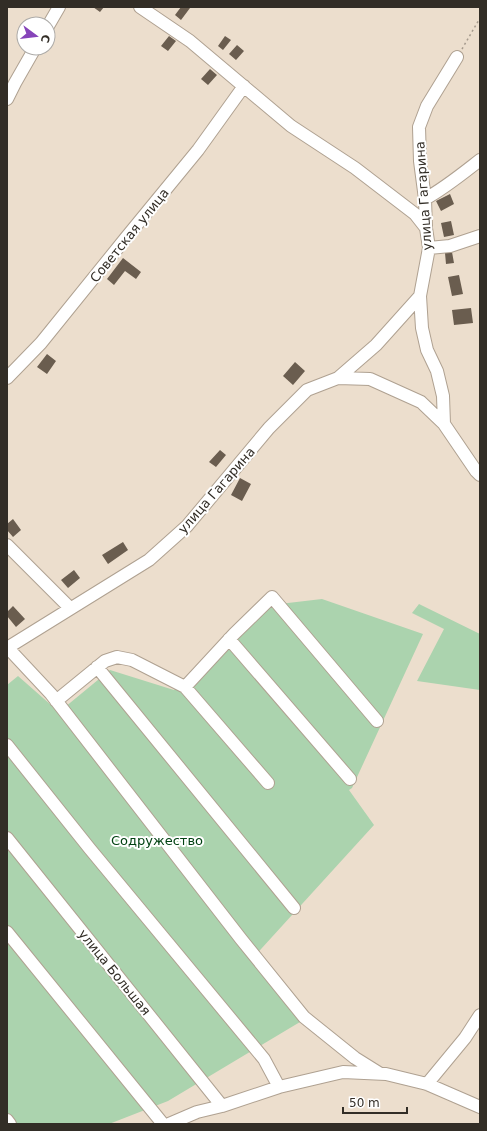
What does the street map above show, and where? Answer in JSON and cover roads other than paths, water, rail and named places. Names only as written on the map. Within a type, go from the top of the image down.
[{"type":"street","points":[[54,16],[59,7]]},
{"type":"street","points":[[140,7],[190,41],[291,126],[355,168],[415,214],[426,228]]},
{"type":"street","points":[[7,100],[15,82],[30,56]]},
{"type":"street","name":"улица Гагарина","points":[[444,424],[443,396],[437,371],[427,350],[422,328],[420,296],[428,248],[425,199],[420,161],[419,127],[427,106],[457,58]]},
{"type":"street","name":"Советская улица","points":[[7,378],[41,343],[198,150],[244,86]]},
{"type":"street","points":[[425,199],[458,178],[480,160]]},
{"type":"street","points":[[428,248],[450,246],[480,236]]},
{"type":"street","name":"улица Гагарина","points":[[7,648],[149,560],[188,526],[269,428],[307,390],[338,378],[376,345],[420,296]]},
{"type":"street","name":"улица Гагарина","points":[[338,378],[370,379],[421,402],[444,424],[480,475]]},
{"type":"street","points":[[7,545],[70,608]]},
{"type":"street","points":[[185,687],[229,639],[272,597],[377,722]]},
{"type":"street","points":[[229,639],[350,779]]},
{"type":"street","points":[[7,648],[56,701],[241,939],[304,1017],[355,1058],[379,1073]]},
{"type":"street","points":[[56,701],[105,661],[117,657],[132,660],[185,687],[268,783]]},
{"type":"street","points":[[97,667],[294,908]]},
{"type":"street","points":[[7,745],[95,855],[264,1059],[279,1087]]},
{"type":"street","name":"улица Большая","points":[[7,838],[222,1106]]},
{"type":"street","points":[[7,932],[162,1124]]},
{"type":"street","points":[[427,1084],[465,1038],[480,1015]]},
{"type":"street","points":[[169,1124],[197,1112],[222,1106],[279,1087],[343,1072],[379,1073],[427,1084],[480,1107]]},
{"type":"street","points":[[7,1120],[10,1124]]},
{"type":"park label","name":"Содружество","points":[[157,840]]}]
